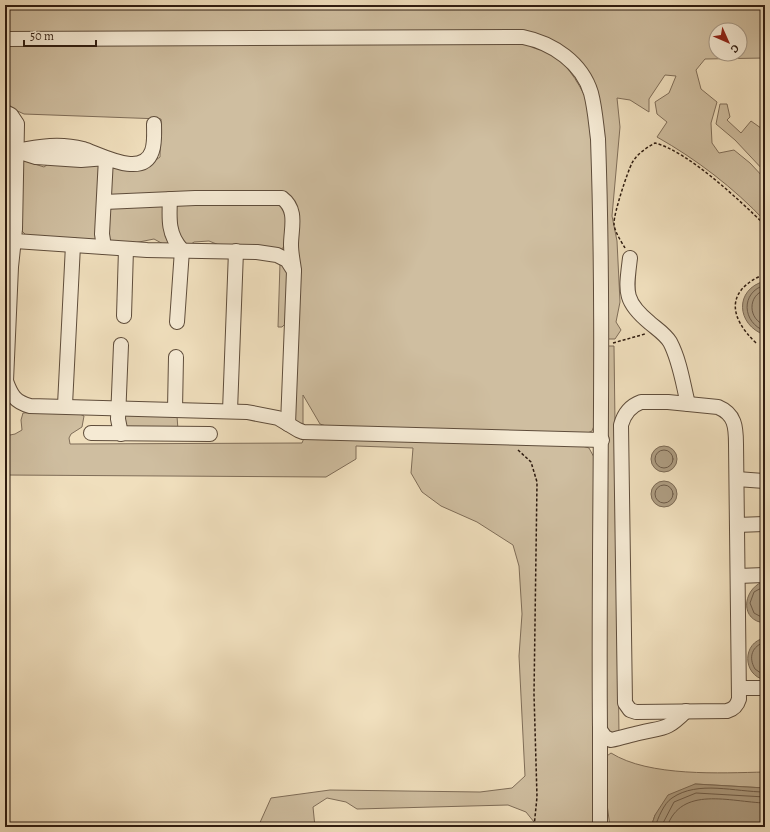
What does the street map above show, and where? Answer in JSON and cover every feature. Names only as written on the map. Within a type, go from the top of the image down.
[{"type":"street","points":[[5,39],[523,37],[539,40],[554,47],[574,64],[583,77],[595,108],[599,177],[602,440],[600,579],[600,827]]},
{"type":"street","points":[[5,112],[11,115],[17,124],[15,241],[11,267],[6,381],[15,400],[21,404],[30,406],[120,407],[247,412],[278,418],[303,432],[602,440]]},
{"type":"street","points":[[16,151],[41,145],[65,146],[83,149],[122,164],[130,164],[140,162],[149,157],[152,151],[154,124]]},
{"type":"street","points":[[104,247],[102,234],[106,158]]},
{"type":"street","points":[[104,202],[170,199],[282,198],[290,208],[293,219],[291,245],[294,271],[288,424]]},
{"type":"street","points":[[170,199],[169,225],[175,243],[182,250],[177,322]]},
{"type":"street","points":[[15,241],[126,249],[258,252],[277,255],[286,260],[294,271]]},
{"type":"street","points":[[65,406],[73,246]]},
{"type":"street","points":[[124,316],[126,249]]},
{"type":"street","points":[[230,411],[236,251]]},
{"type":"street","points":[[630,258],[627,286],[628,299],[635,309],[669,341],[674,352],[688,404]]},
{"type":"street","points":[[120,345],[120,407],[118,419],[121,434]]},
{"type":"street","points":[[175,409],[176,357]]},
{"type":"street","points":[[648,402],[718,407],[726,410],[732,416],[736,434],[737,479],[738,704],[733,709],[727,711],[636,712],[630,710],[625,703],[621,425],[623,418],[634,404],[648,402]]},
{"type":"street","points":[[91,433],[210,434]]},
{"type":"street","points":[[737,479],[765,481]]},
{"type":"street","points":[[737,525],[765,524]]},
{"type":"street","points":[[738,576],[765,575]]},
{"type":"street","points":[[739,688],[765,688]]},
{"type":"street","points":[[600,730],[605,737],[611,740],[640,732],[659,730],[674,724],[686,711]]},
{"type":"path","points":[[630,258],[614,223],[620,197],[632,163],[644,149],[655,143],[669,147],[689,160],[747,208],[765,225]]},
{"type":"path","points":[[756,343],[744,332],[736,315],[734,304],[737,294],[745,284],[765,274]]},
{"type":"path","points":[[601,343],[614,342],[644,335],[653,326]]},
{"type":"path","points":[[504,438],[531,462],[537,482],[534,694],[537,796],[534,827]]},
{"type":"shaded area","points":[[5,5],[391,5],[394,8],[406,5],[765,5],[765,58],[748,58],[748,22],[708,22],[708,59],[705,59],[696,70],[701,89],[717,102],[711,123],[712,143],[719,153],[734,150],[750,163],[765,179],[765,221],[741,197],[714,175],[657,137],[667,122],[657,114],[655,102],[669,93],[676,76],[665,75],[649,99],[649,112],[630,100],[617,98],[620,127],[612,216],[617,241],[620,302],[616,322],[621,330],[615,339],[606,339],[600,105],[546,38],[5,33]]},
{"type":"shaded area","points":[[524,41],[547,50],[564,64],[570,71],[592,110],[596,421],[592,431],[583,435],[332,428],[320,424],[303,395],[303,427],[293,423],[289,200],[107,199],[108,165],[145,168],[160,157],[161,119],[24,114],[11,108],[5,108],[5,46],[279,45]]},
{"type":"shaded area","points":[[720,104],[727,104],[730,117],[727,120],[741,133],[751,121],[765,131],[765,172],[735,140],[716,124]]},
{"type":"shaded area","points":[[5,116],[13,127],[5,298]]},
{"type":"shaded area","points":[[22,160],[44,167],[51,162],[101,162],[99,242],[26,235],[20,229]]},
{"type":"shaded area","points":[[270,201],[287,208],[285,245],[281,250],[273,250],[256,245],[219,245],[209,241],[194,242],[187,247],[178,239],[176,207],[182,202]]},
{"type":"shaded area","points":[[163,203],[172,243],[165,245],[154,239],[134,243],[111,241],[106,236],[109,207]]},
{"type":"shaded area","points":[[280,263],[289,268],[287,322],[282,327],[278,327]]},
{"type":"shaded area","points":[[606,346],[614,346],[619,735],[613,735],[606,727]]},
{"type":"shaded area","points":[[72,410],[84,416],[82,427],[71,434],[69,438],[70,444],[302,443],[304,438],[576,444],[589,448],[596,461],[594,827],[538,827],[526,812],[508,805],[357,809],[346,802],[327,798],[313,807],[315,827],[258,827],[271,798],[330,790],[480,792],[512,788],[525,776],[519,656],[522,614],[519,566],[513,545],[477,522],[441,506],[422,492],[411,473],[413,448],[356,446],[356,459],[326,477],[5,475],[5,436],[15,434],[22,430],[21,420],[23,413]]},
{"type":"shaded area","points":[[128,413],[177,416],[178,430],[125,427],[123,420]]},
{"type":"shaded area","points":[[611,753],[627,761],[665,770],[707,773],[765,772],[765,788],[695,784],[655,815],[651,827],[610,827],[604,781],[604,758]]},
{"type":"water","points":[[765,281],[765,335],[755,330],[748,323],[744,316],[742,307],[748,291],[755,285]]},
{"type":"water","points":[[664,446],[673,450],[677,459],[673,468],[664,472],[655,468],[651,459],[655,450]]},
{"type":"water","points":[[664,481],[673,485],[677,494],[673,503],[664,507],[655,503],[651,494],[655,485]]},
{"type":"water","points":[[765,582],[765,623],[757,621],[751,617],[748,612],[747,605],[751,592],[755,586]]},
{"type":"water","points":[[765,638],[765,680],[757,677],[752,672],[748,659],[752,646],[757,641]]},
{"type":"water","points":[[695,784],[765,788],[765,827],[651,827],[655,815],[668,795]]}]
